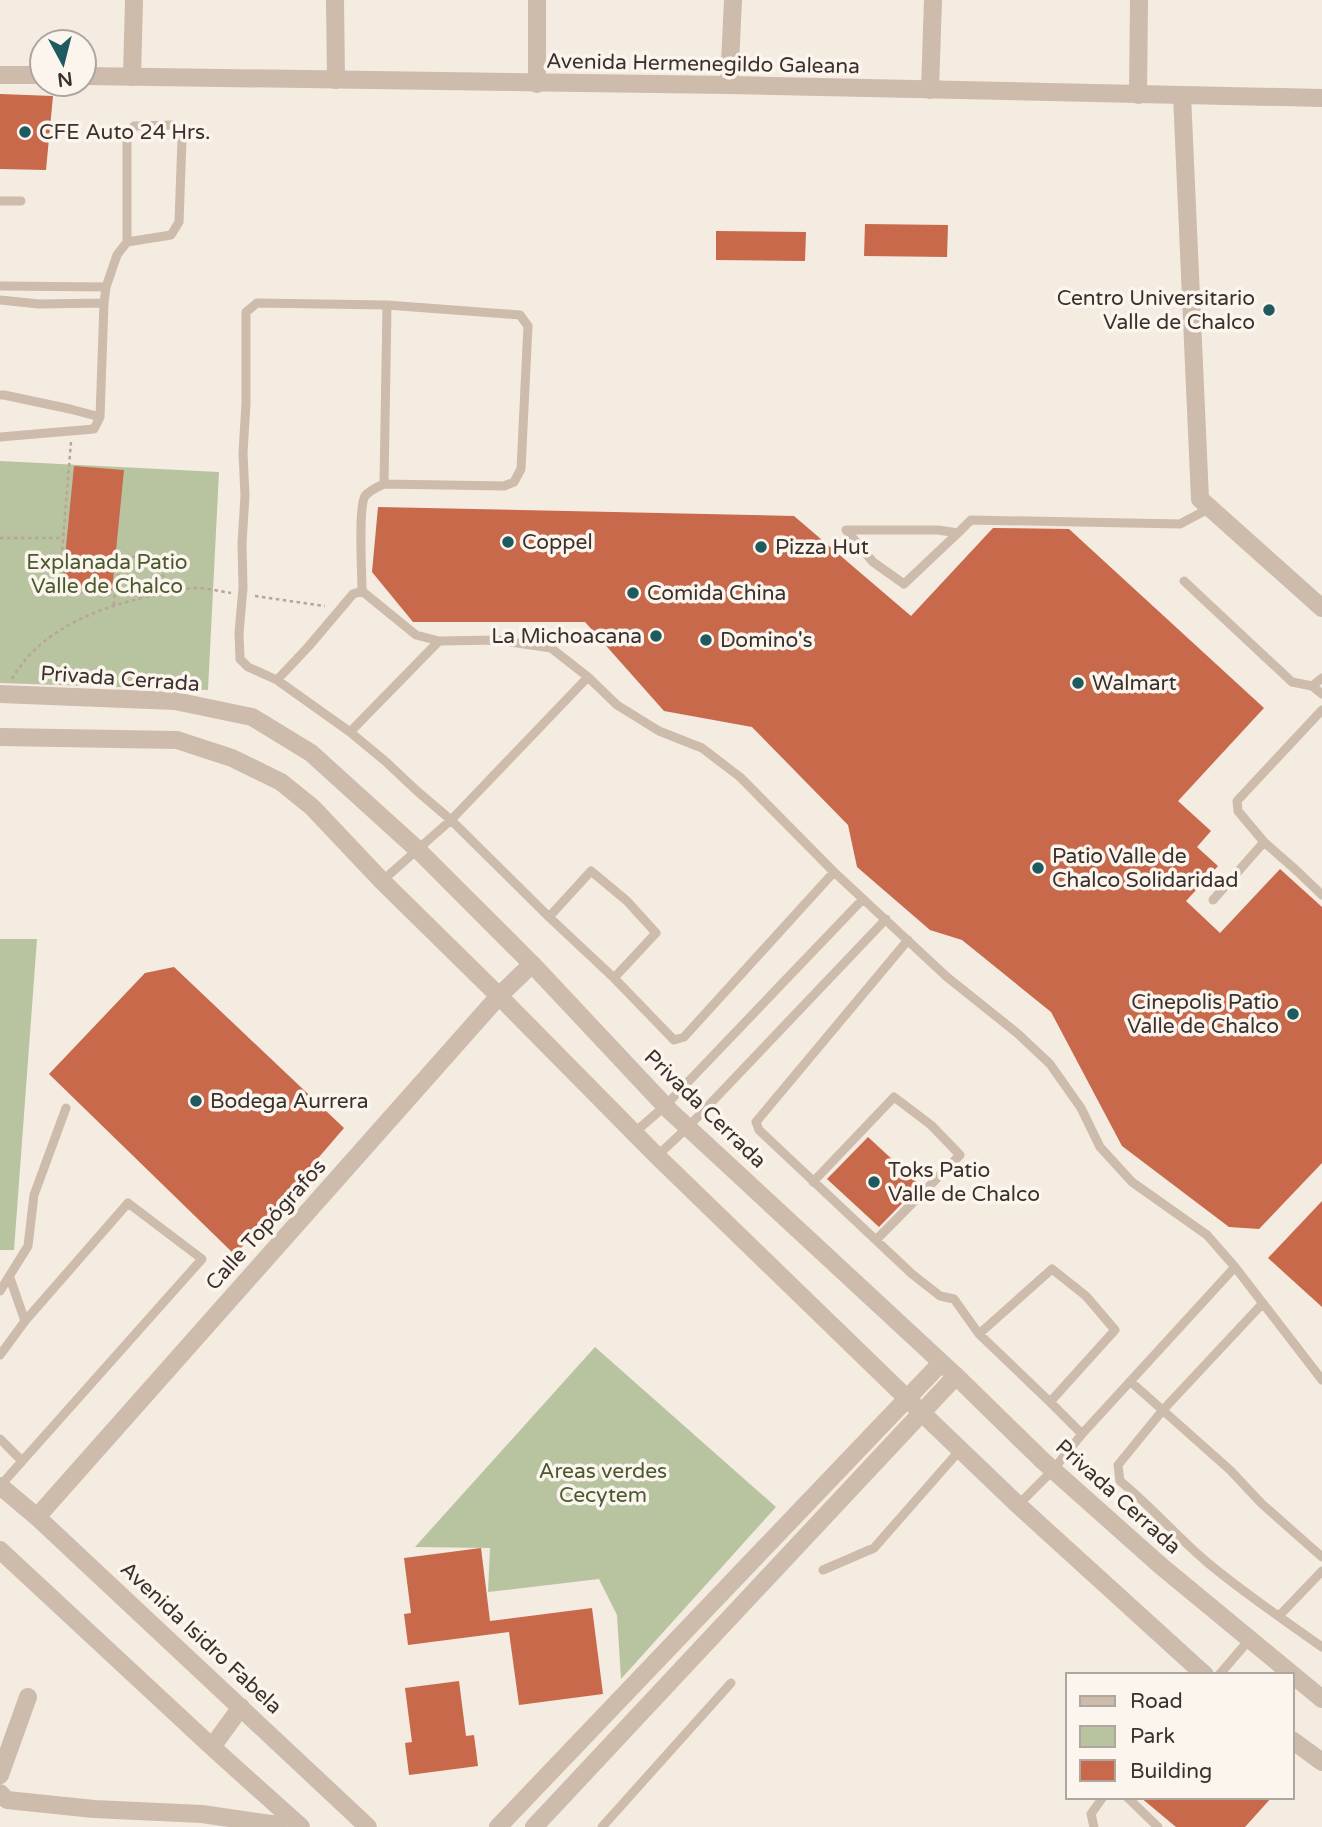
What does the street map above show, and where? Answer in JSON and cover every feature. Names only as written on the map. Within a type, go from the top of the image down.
[{"type":"street","points":[[132,77],[134,0]]},
{"type":"street","points":[[335,0],[336,80]]},
{"type":"street","points":[[537,0],[537,84]]},
{"type":"street","points":[[729,85],[733,0]]},
{"type":"street","points":[[930,90],[933,0]]},
{"type":"street","points":[[1138,95],[1139,0]]},
{"type":"street","points":[[0,75],[28,75]]},
{"type":"street","name":"Avenida Hermenegildo Galeana","points":[[98,76],[729,85],[1322,98]]},
{"type":"street","points":[[1182,95],[1200,499],[1322,608]]},
{"type":"street","name":"Privada Cerrada","points":[[2,694],[175,701],[252,717],[311,753],[418,850],[532,964],[665,1106],[956,1376],[1053,1470],[1152,1558],[1290,1673]]},
{"type":"street","points":[[0,737],[177,740],[233,758],[281,782],[312,807],[382,881],[657,1156],[907,1399],[1018,1505],[1203,1673]]},
{"type":"street","name":"Calle Topógrafos","points":[[37,1517],[499,996],[532,964]]},
{"type":"street","points":[[498,1827],[941,1363]]},
{"type":"street","points":[[534,1827],[956,1376]]},
{"type":"street","name":"Avenida Isidro Fabela","points":[[0,1486],[37,1517],[368,1827]]},
{"type":"street","points":[[0,1550],[301,1827]]},
{"type":"street","points":[[660,1656],[677,1673]]},
{"type":"street","name":"Privada Cerrada","points":[[1294,1676],[1322,1699]]},
{"type":"street","points":[[0,1775],[28,1697]]},
{"type":"street","points":[[212,1747],[241,1707]]},
{"type":"street","points":[[1294,1741],[1322,1762]]},
{"type":"street","points":[[0,1793],[7,1800],[95,1818],[202,1814],[278,1826],[278,1806]]},
{"type":"lane","points":[[0,437],[94,429],[100,417],[106,287],[117,255],[127,242],[127,138],[134,126],[173,125],[182,139],[179,222],[171,234],[127,242]]},
{"type":"lane","points":[[0,201],[21,201]]},
{"type":"lane","points":[[0,286],[106,287]]},
{"type":"lane","points":[[38,287],[39,304]]},
{"type":"lane","points":[[0,300],[39,304],[104,303]]},
{"type":"lane","points":[[834,872],[684,1037],[674,1040],[614,978],[385,761],[350,732],[277,680],[248,667],[240,659],[239,633],[245,496],[243,453],[246,312],[257,303],[387,305],[520,315],[528,326],[520,469],[514,482],[504,486],[384,484],[369,492],[363,499],[362,590],[416,635],[439,641],[497,640],[551,648],[588,677],[617,705],[659,731],[702,748],[740,777],[834,872],[947,977],[1017,1033],[1050,1064],[1081,1108],[1100,1147],[1132,1182],[1207,1235],[1322,1380]]},
{"type":"lane","points":[[384,484],[387,305]]},
{"type":"lane","points":[[0,395],[100,417]]},
{"type":"lane","points":[[958,533],[938,530],[846,530],[873,562],[904,584],[958,533],[971,520],[1180,524],[1210,508]]},
{"type":"lane","points":[[1184,581],[1292,682],[1312,686],[1322,694]]},
{"type":"lane","points":[[277,680],[353,594],[362,590]]},
{"type":"lane","points":[[350,732],[439,641]]},
{"type":"lane","points":[[382,881],[451,821],[588,677]]},
{"type":"lane","points":[[1312,686],[1322,678]]},
{"type":"lane","points":[[1322,710],[1237,801],[1238,811],[1264,842],[1322,895]]},
{"type":"lane","points":[[1213,900],[1264,842]]},
{"type":"lane","points":[[549,917],[591,871],[627,901],[656,933],[614,978]]},
{"type":"lane","points":[[634,1133],[665,1106],[863,899]]},
{"type":"lane","points":[[657,1156],[688,1127],[886,919]]},
{"type":"lane","points":[[908,940],[756,1122],[759,1129],[813,1182],[921,1282],[940,1296],[954,1299],[979,1334],[1082,1434]]},
{"type":"lane","points":[[813,1182],[894,1097],[931,1125],[960,1155],[876,1240]]},
{"type":"lane","points":[[0,1291],[5,1278],[28,1246],[34,1195],[66,1108]]},
{"type":"lane","points":[[0,1355],[25,1321],[128,1203],[202,1259],[0,1486]]},
{"type":"lane","points":[[1018,1505],[1053,1470],[1082,1434],[1235,1267]]},
{"type":"lane","points":[[979,1334],[1052,1269],[1086,1296],[1115,1330],[1050,1402]]},
{"type":"lane","points":[[5,1278],[25,1321]]},
{"type":"lane","points":[[1262,1303],[1162,1412],[1118,1465],[1120,1481],[1208,1563],[1322,1647]]},
{"type":"lane","points":[[1131,1382],[1322,1557]]},
{"type":"lane","points":[[0,1439],[22,1461]]},
{"type":"lane","points":[[823,1570],[874,1548],[960,1450]]},
{"type":"lane","points":[[1279,1616],[1322,1571]]},
{"type":"lane","points":[[1221,1673],[1249,1640]]},
{"type":"lane","points":[[602,1827],[731,1683]]},
{"type":"lane","points":[[1094,1827],[1091,1814],[1102,1799]]},
{"type":"lane","points":[[1129,1799],[1158,1827]]},
{"type":"path","points":[[72,432],[59,588],[62,591],[114,595]]},
{"type":"path","points":[[0,538],[63,538]]},
{"type":"path","points":[[114,605],[121,563],[128,557],[145,561],[179,590]]},
{"type":"path","points":[[2,694],[21,662],[33,650],[73,622],[132,600],[195,588],[341,608]]},
{"type":"green space","name":"Explanada Patio Valle de Chalco","points":[[0,461],[219,472],[208,690],[0,683]]},
{"type":"green space","points":[[0,939],[37,939],[14,1250],[0,1250]]},
{"type":"green space","name":"Areas verdes Cecytem","points":[[595,1347],[776,1507],[621,1679],[617,1615],[599,1579],[488,1592],[490,1548],[415,1547]]},
{"type":"building","name":"CFE Auto 24 Hrs.","points":[[0,94],[53,98],[46,170],[0,169]]},
{"type":"building","points":[[865,224],[948,225],[947,257],[864,256]]},
{"type":"building","points":[[716,231],[806,232],[805,261],[716,260]]},
{"type":"building","points":[[74,466],[124,470],[112,591],[62,587]]},
{"type":"building","name":"Patio Valle de Chalco Solidaridad","points":[[378,507],[794,516],[911,616],[993,528],[1069,529],[1264,708],[1178,801],[1211,831],[1197,847],[1218,866],[1186,901],[1220,933],[1280,869],[1322,907],[1322,1163],[1259,1229],[1229,1227],[1122,1146],[1051,1012],[962,940],[930,930],[857,867],[848,825],[752,727],[664,711],[585,622],[413,622],[372,572]]},
{"type":"building","name":"Bodega Aurrera","points":[[174,967],[344,1128],[235,1255],[49,1074],[145,973]]},
{"type":"building","name":"Toks Patio Valle de Chalco","points":[[868,1137],[920,1185],[879,1227],[827,1179]]},
{"type":"building","points":[[1322,1201],[1322,1307],[1268,1258]]},
{"type":"building","points":[[481,1548],[490,1621],[592,1608],[603,1694],[519,1705],[509,1632],[408,1645],[404,1614],[411,1613],[404,1558]]},
{"type":"building","points":[[459,1681],[466,1736],[474,1735],[478,1766],[409,1775],[405,1743],[412,1742],[405,1688]]},
{"type":"building","points":[[1142,1799],[1270,1799],[1245,1827],[1176,1827]]},
{"type":"place","name":"CFE Auto 24 Hrs.","points":[[25,132]]},
{"type":"place","name":"Centro Universitario Valle de Chalco","points":[[1269,310]]},
{"type":"place","name":"Coppel","points":[[508,542]]},
{"type":"place","name":"Pizza Hut","points":[[761,547]]},
{"type":"place","name":"Comida China","points":[[633,593]]},
{"type":"place","name":"La Michoacana","points":[[656,636]]},
{"type":"place","name":"Domino's","points":[[706,640]]},
{"type":"place","name":"Walmart","points":[[1078,683]]},
{"type":"place","name":"Patio Valle de Chalco Solidaridad","points":[[1038,868]]},
{"type":"place","name":"Cinepolis Patio Valle de Chalco","points":[[1293,1014]]},
{"type":"place","name":"Bodega Aurrera","points":[[196,1101]]},
{"type":"place","name":"Toks Patio Valle de Chalco","points":[[874,1182]]}]
